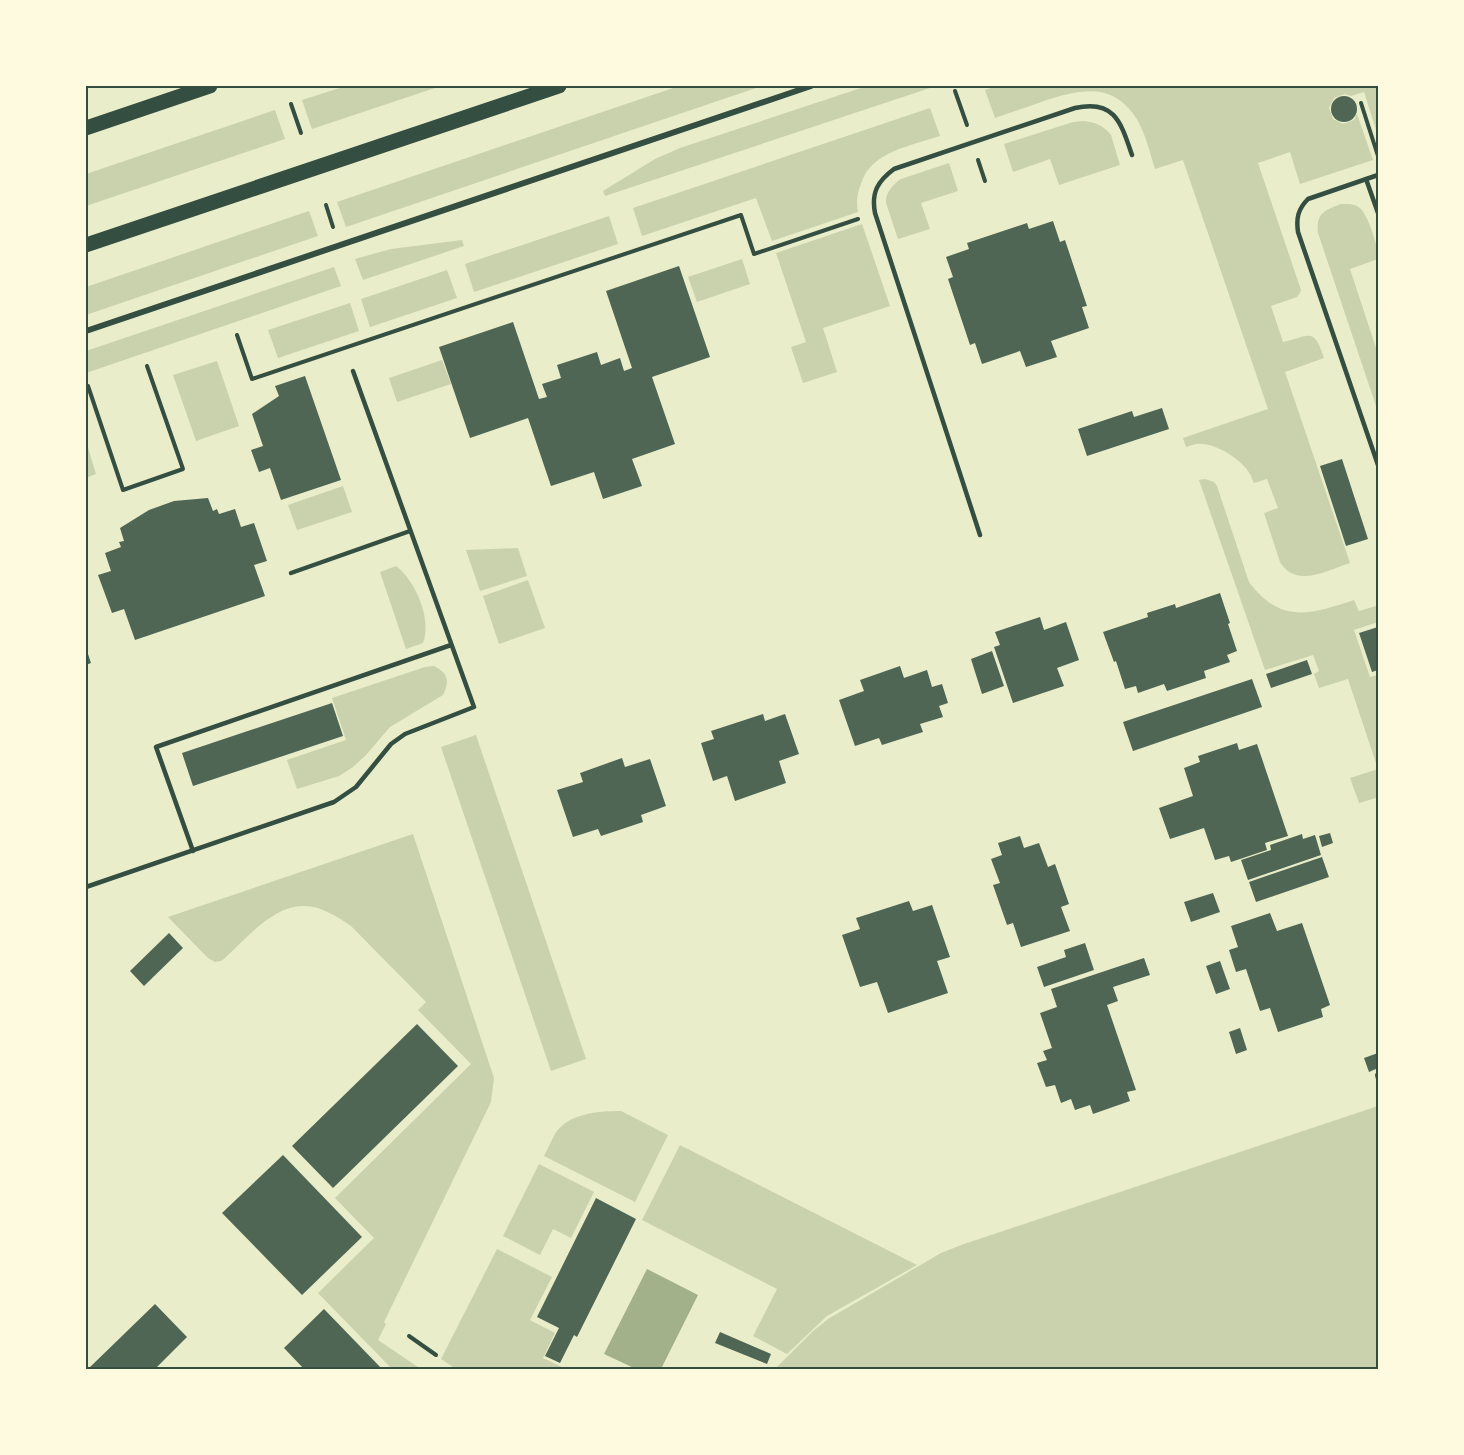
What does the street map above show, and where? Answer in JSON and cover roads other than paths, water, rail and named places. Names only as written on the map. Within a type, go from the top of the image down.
[{"type":"main road","points":[[86,128],[210,86]]},
{"type":"main road","points":[[86,245],[559,86]]},
{"type":"street","points":[[86,331],[811,86]]},
{"type":"lane","points":[[980,535],[875,213],[873,200],[878,186],[894,169],[1075,108],[1094,105],[1110,112],[1118,119],[1132,155]]},
{"type":"lane","points":[[1378,175],[1308,199],[1298,212],[1297,222],[1298,232],[1378,465]]},
{"type":"lane","points":[[1366,179],[1378,213]]},
{"type":"lane","points":[[86,887],[334,802],[356,787],[391,744],[405,735],[474,707],[353,371]]},
{"type":"lane","points":[[291,573],[410,531]]},
{"type":"lane","points":[[193,851],[156,747],[451,645]]}]
